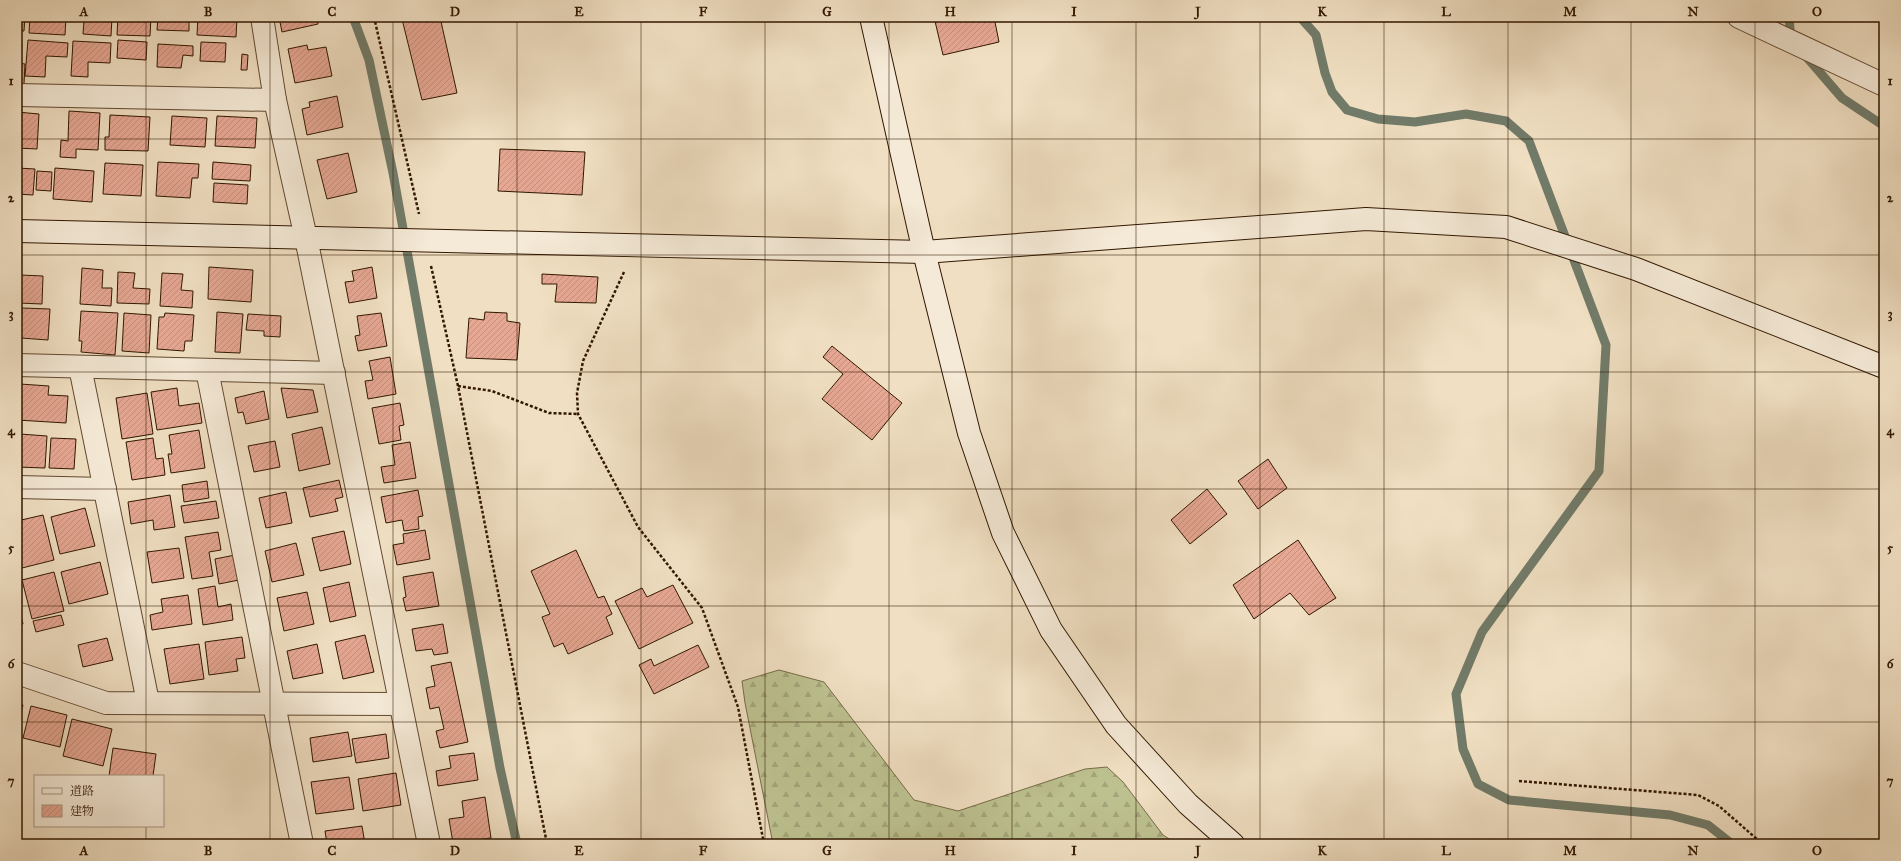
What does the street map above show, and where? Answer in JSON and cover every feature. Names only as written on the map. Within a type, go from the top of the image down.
[{"type":"street","points":[[262,17],[275,100],[334,373],[429,844]]},
{"type":"street","points":[[871,17],[924,252],[969,433],[1002,533],[1051,630],[1116,725],[1188,804],[1233,844]]},
{"type":"street","points":[[1739,17],[1884,85]]},
{"type":"street","points":[[17,95],[275,100]]},
{"type":"street","points":[[17,231],[924,252],[1366,219],[1506,227],[1636,269],[1884,367]]},
{"type":"street","points":[[17,365],[334,373]]},
{"type":"street","points":[[80,367],[148,702]]},
{"type":"street","points":[[207,370],[302,844]]},
{"type":"street","points":[[17,487],[105,489]]},
{"type":"street","points":[[17,673],[106,703],[400,704]]},
{"type":"path","points":[[374,17],[458,386],[547,844]]},
{"type":"path","points":[[636,246],[583,361],[576,392],[578,414],[638,527],[702,608],[738,707],[764,844]]},
{"type":"path","points":[[458,386],[492,391],[549,413],[578,414]]},
{"type":"path","points":[[1520,781],[1698,795],[1719,806],[1762,844]]},
{"type":"path","points":[[1874,844],[1884,837]]},
{"type":"path","points":[[1755,844],[1758,840]]},
{"type":"green space","points":[[779,670],[824,682],[914,800],[958,811],[1085,769],[1107,767],[1123,782],[1163,835],[1177,844],[773,844],[742,681]]},
{"type":"building","points":[[17,17],[25,17],[24,31],[17,31]]},
{"type":"building","points":[[30,17],[66,17],[65,35],[29,33]]},
{"type":"building","points":[[70,17],[112,17],[111,36],[83,34],[84,21],[70,21]]},
{"type":"building","points":[[118,17],[151,17],[150,36],[117,35]]},
{"type":"building","points":[[158,17],[189,17],[189,31],[157,30]]},
{"type":"building","points":[[198,17],[237,18],[236,37],[197,35]]},
{"type":"building","points":[[279,17],[317,17],[318,24],[282,32]]},
{"type":"building","points":[[408,17],[440,17],[457,93],[422,100],[402,19]]},
{"type":"building","points":[[934,17],[994,17],[999,42],[943,55]]},
{"type":"building","points":[[28,40],[68,43],[67,57],[46,56],[45,77],[25,76]]},
{"type":"building","points":[[118,40],[147,42],[146,60],[117,58]]},
{"type":"building","points":[[73,41],[111,43],[110,63],[88,62],[88,77],[71,76]]},
{"type":"building","points":[[201,42],[226,43],[225,62],[200,61]]},
{"type":"building","points":[[17,44],[22,44],[21,58],[17,58]]},
{"type":"building","points":[[158,44],[193,46],[193,56],[183,55],[181,68],[157,67]]},
{"type":"building","points":[[307,45],[308,50],[326,47],[332,76],[295,83],[288,49]]},
{"type":"building","points":[[242,54],[248,55],[247,70],[241,70]]},
{"type":"building","points":[[17,63],[25,64],[24,84],[17,84]]},
{"type":"building","points":[[337,96],[343,127],[307,135],[302,109],[310,107],[309,102]]},
{"type":"building","points":[[69,111],[100,113],[98,150],[76,149],[76,158],[60,157],[61,140],[68,141]]},
{"type":"building","points":[[17,112],[39,114],[37,149],[17,148]]},
{"type":"building","points":[[110,115],[150,117],[148,151],[105,150],[105,137],[109,137]]},
{"type":"building","points":[[172,116],[207,118],[205,147],[170,145]]},
{"type":"building","points":[[217,116],[257,118],[255,148],[215,146]]},
{"type":"building","points":[[500,149],[585,152],[582,195],[498,191]]},
{"type":"building","points":[[348,153],[357,192],[327,199],[317,160]]},
{"type":"building","points":[[158,162],[199,164],[198,178],[192,178],[190,198],[156,196]]},
{"type":"building","points":[[213,162],[251,165],[250,181],[212,179]]},
{"type":"building","points":[[105,163],[143,165],[141,196],[103,194]]},
{"type":"building","points":[[17,168],[35,169],[33,195],[17,194]]},
{"type":"building","points":[[55,168],[94,171],[92,202],[53,199]]},
{"type":"building","points":[[37,171],[52,172],[51,191],[36,190]]},
{"type":"building","points":[[214,183],[248,185],[247,204],[213,202]]},
{"type":"building","points":[[209,267],[253,270],[251,302],[208,299]]},
{"type":"building","points":[[372,267],[377,298],[349,303],[345,282],[354,281],[352,271]]},
{"type":"building","points":[[82,268],[103,270],[102,288],[112,288],[111,306],[80,304]]},
{"type":"building","points":[[118,272],[135,273],[133,288],[150,289],[149,304],[117,303]]},
{"type":"building","points":[[162,273],[183,274],[181,290],[193,291],[192,308],[160,306]]},
{"type":"building","points":[[542,274],[598,277],[596,303],[555,302],[557,284],[542,284]]},
{"type":"building","points":[[20,275],[43,276],[42,304],[18,303]]},
{"type":"building","points":[[22,308],[50,309],[48,340],[21,338]]},
{"type":"building","points":[[81,311],[118,313],[115,355],[81,352],[82,341],[79,341]]},
{"type":"building","points":[[217,312],[243,314],[240,353],[215,352]]},
{"type":"building","points":[[485,312],[507,313],[507,321],[520,323],[517,360],[466,358],[469,318],[484,320]]},
{"type":"building","points":[[124,313],[151,315],[149,353],[122,351]]},
{"type":"building","points":[[165,313],[194,315],[192,341],[185,341],[184,351],[157,349],[159,317],[164,317]]},
{"type":"building","points":[[381,313],[387,346],[358,351],[355,336],[360,335],[357,316]]},
{"type":"building","points":[[248,314],[281,316],[280,337],[264,336],[264,331],[246,330]]},
{"type":"building","points":[[832,346],[902,403],[872,440],[822,399],[843,374],[823,357]]},
{"type":"building","points":[[390,357],[396,394],[368,399],[365,381],[373,380],[369,361]]},
{"type":"building","points":[[20,384],[49,386],[48,395],[68,396],[66,423],[17,420]]},
{"type":"building","points":[[177,388],[179,406],[199,403],[202,423],[157,430],[151,392]]},
{"type":"building","points":[[281,388],[313,390],[318,412],[287,418]]},
{"type":"building","points":[[264,391],[269,419],[246,424],[243,412],[238,413],[235,398]]},
{"type":"building","points":[[147,393],[153,434],[122,439],[116,398]]},
{"type":"building","points":[[400,403],[404,425],[399,426],[401,440],[379,444],[372,408]]},
{"type":"building","points":[[322,427],[330,464],[299,471],[292,434]]},
{"type":"building","points":[[199,430],[205,468],[171,473],[168,454],[172,454],[169,435]]},
{"type":"building","points":[[20,434],[47,436],[45,468],[17,467]]},
{"type":"building","points":[[51,438],[76,439],[74,469],[49,468]]},
{"type":"building","points":[[153,438],[156,459],[163,458],[165,475],[132,480],[126,442]]},
{"type":"building","points":[[275,441],[280,467],[254,472],[248,446]]},
{"type":"building","points":[[410,442],[416,478],[384,483],[381,467],[395,465],[392,445]]},
{"type":"building","points":[[1268,459],[1287,488],[1258,509],[1238,481]]},
{"type":"building","points":[[339,480],[343,497],[335,499],[338,511],[310,517],[303,488]]},
{"type":"building","points":[[207,481],[209,498],[184,502],[182,485]]},
{"type":"building","points":[[1207,489],[1227,514],[1190,544],[1171,520]]},
{"type":"building","points":[[418,490],[423,516],[418,517],[419,529],[404,531],[402,520],[386,523],[381,497]]},
{"type":"building","points":[[286,492],[292,523],[266,528],[259,498]]},
{"type":"building","points":[[170,495],[175,527],[154,530],[153,520],[131,524],[128,502]]},
{"type":"building","points":[[216,501],[219,518],[184,523],[181,506]]},
{"type":"building","points":[[85,508],[95,546],[60,554],[51,517]]},
{"type":"building","points":[[43,515],[54,560],[18,569],[17,521]]},
{"type":"building","points":[[425,530],[430,559],[397,565],[393,545],[404,543],[403,534]]},
{"type":"building","points":[[344,531],[351,564],[320,571],[312,538]]},
{"type":"building","points":[[218,532],[221,550],[209,552],[213,576],[192,579],[185,537]]},
{"type":"building","points":[[1298,540],[1336,598],[1309,615],[1290,593],[1254,619],[1233,585]]},
{"type":"building","points":[[296,543],[304,575],[272,582],[265,551]]},
{"type":"building","points":[[179,548],[184,578],[152,583],[147,552]]},
{"type":"building","points":[[576,550],[598,598],[604,596],[612,614],[606,617],[613,634],[568,654],[563,643],[554,647],[542,617],[550,614],[531,571]]},
{"type":"building","points":[[235,555],[239,580],[219,584],[215,559]]},
{"type":"building","points":[[100,562],[108,594],[69,604],[61,572]]},
{"type":"building","points":[[54,572],[64,611],[32,619],[22,580]]},
{"type":"building","points":[[433,572],[439,606],[406,611],[403,598],[406,597],[403,577]]},
{"type":"building","points":[[349,582],[356,616],[330,622],[323,588]]},
{"type":"building","points":[[673,585],[693,623],[639,649],[615,601],[642,588],[647,597]]},
{"type":"building","points":[[215,586],[218,607],[231,604],[233,620],[203,625],[198,589]]},
{"type":"building","points":[[307,592],[314,624],[284,631],[277,598]]},
{"type":"building","points":[[188,595],[192,624],[152,630],[150,615],[163,612],[161,599]]},
{"type":"building","points":[[17,599],[23,624],[17,625]]},
{"type":"building","points":[[61,615],[64,625],[36,632],[33,621]]},
{"type":"building","points":[[443,624],[448,653],[434,655],[432,649],[416,651],[412,629]]},
{"type":"building","points":[[365,635],[374,672],[343,679],[335,642]]},
{"type":"building","points":[[242,637],[245,658],[236,659],[238,671],[209,675],[205,642]]},
{"type":"building","points":[[107,638],[113,660],[83,667],[78,645]]},
{"type":"building","points":[[199,644],[204,679],[170,684],[164,649]]},
{"type":"building","points":[[317,644],[323,673],[293,679],[287,651]]},
{"type":"building","points":[[698,645],[709,667],[654,694],[639,665],[651,659],[654,666]]},
{"type":"building","points":[[451,662],[468,742],[440,748],[436,731],[444,729],[439,707],[430,709],[426,688],[435,686],[431,666]]},
{"type":"building","points":[[17,703],[23,705],[17,727]]},
{"type":"building","points":[[31,706],[67,715],[60,747],[23,738]]},
{"type":"building","points":[[72,719],[112,729],[103,766],[63,756]]},
{"type":"building","points":[[348,732],[352,756],[313,762],[310,738]]},
{"type":"building","points":[[386,734],[389,758],[356,763],[352,739]]},
{"type":"building","points":[[113,748],[156,754],[153,775],[109,775]]},
{"type":"building","points":[[474,753],[478,780],[438,786],[436,771],[451,768],[449,756]]},
{"type":"building","points":[[396,773],[401,805],[363,811],[358,779]]},
{"type":"building","points":[[349,777],[354,809],[316,814],[311,782]]},
{"type":"building","points":[[485,797],[491,838],[453,843],[449,819],[464,817],[462,801]]},
{"type":"building","points":[[362,826],[365,844],[327,844],[325,831]]},
{"type":"waterway","points":[[353,17],[369,60],[393,173],[500,768],[517,844]]},
{"type":"waterway","points":[[1300,17],[1316,35],[1325,73],[1332,92],[1347,110],[1378,119],[1415,122],[1466,114],[1506,121],[1529,141],[1606,345],[1599,471],[1482,632],[1456,694],[1463,749],[1478,784],[1509,800],[1670,815],[1708,825],[1732,844]]},
{"type":"waterway","points":[[1789,17],[1791,40]]},
{"type":"waterway","points":[[1804,54],[1842,98],[1884,126]]}]
